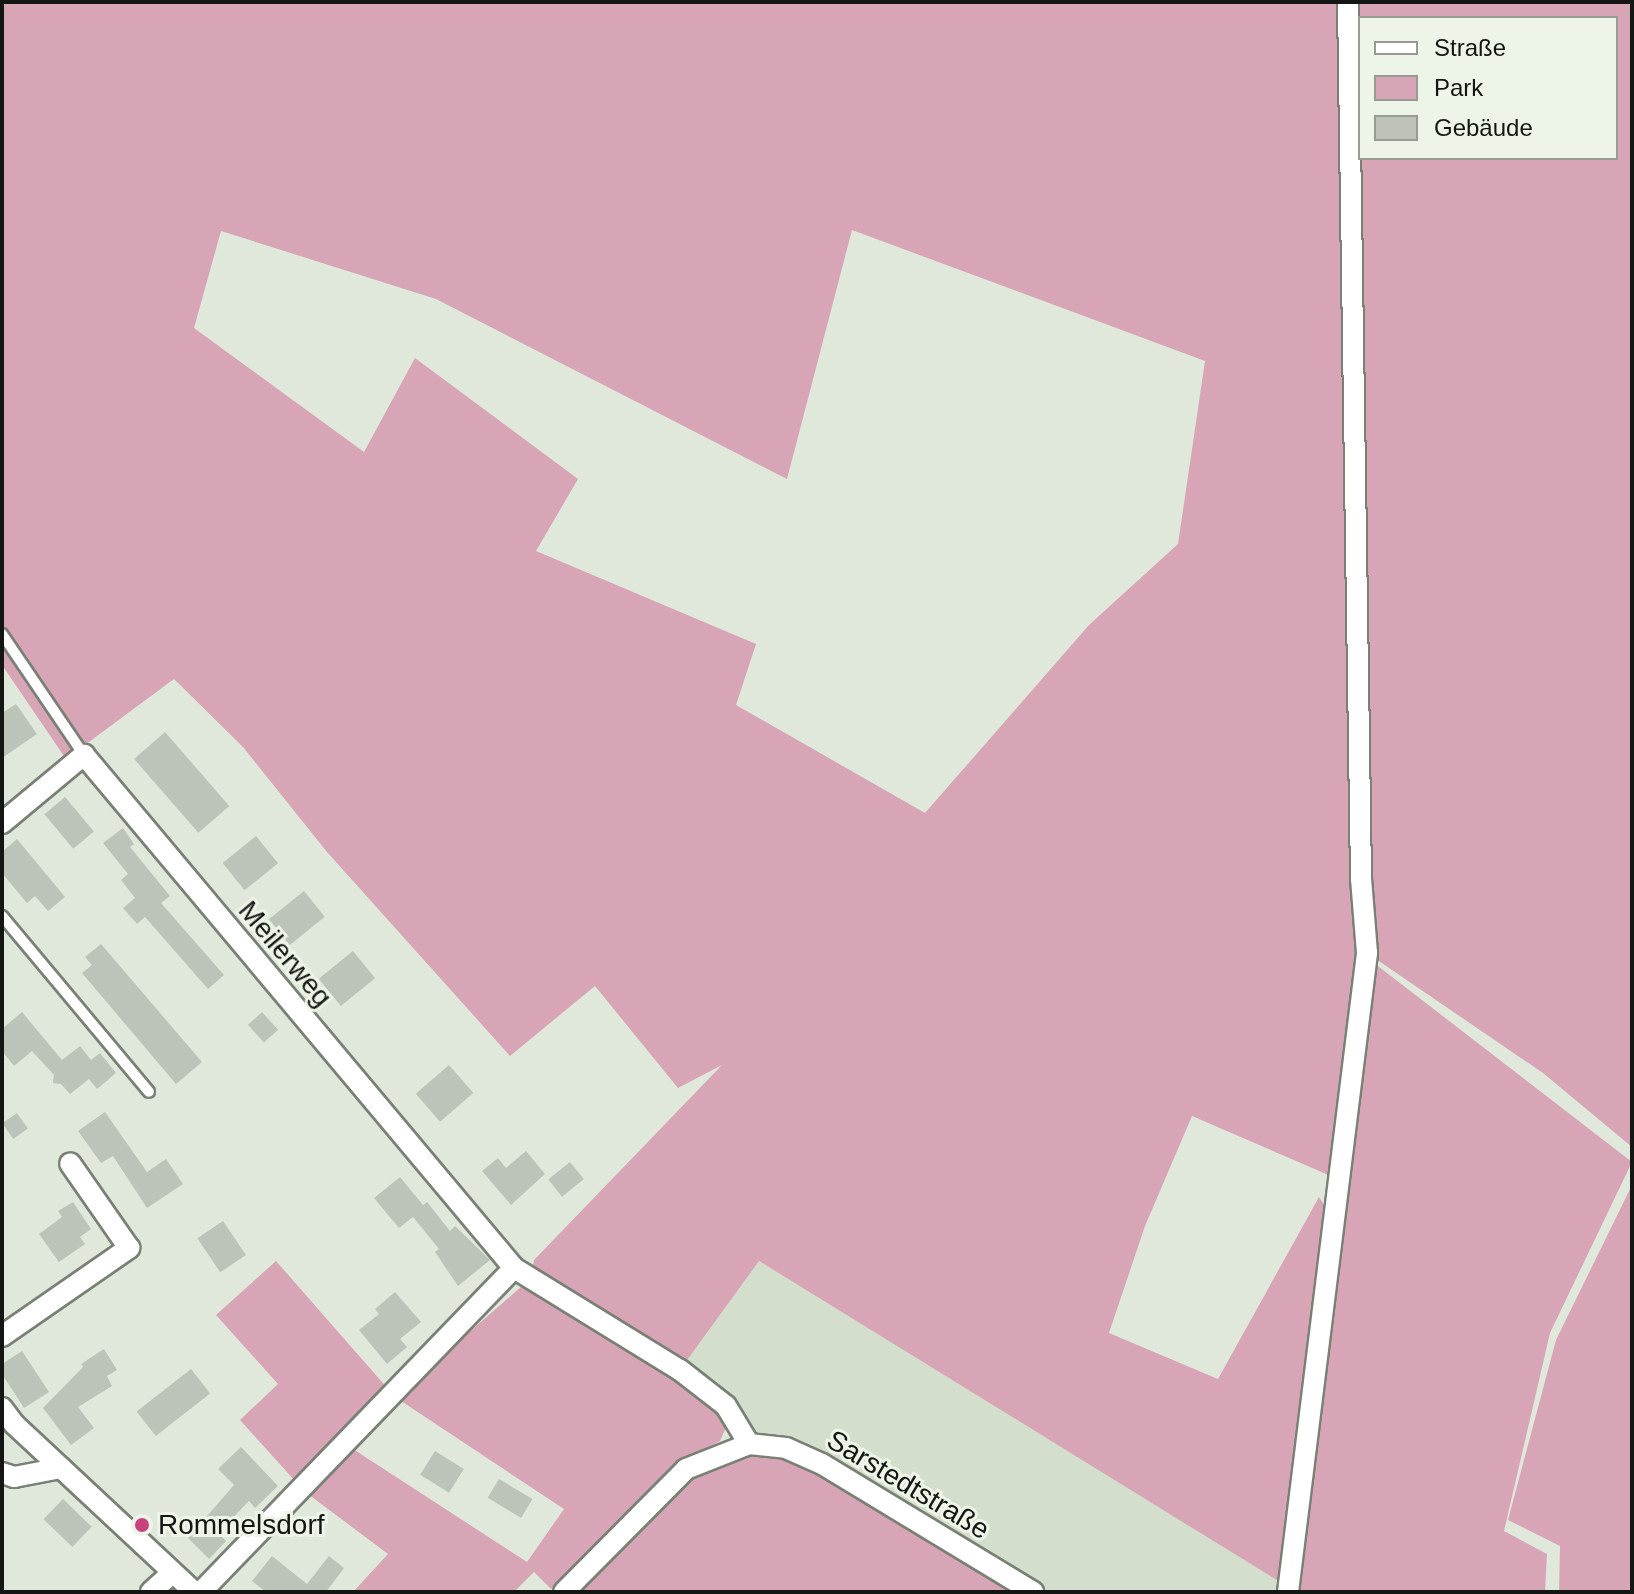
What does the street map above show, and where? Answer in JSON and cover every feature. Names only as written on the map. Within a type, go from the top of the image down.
[{"type":"street","points":[[1288,1592],[1367,953],[1360,847],[1348,2]]},
{"type":"street","points":[[2,823],[84,755]]},
{"type":"street","name":"Meilerweg","points":[[84,755],[514,1268],[680,1370],[726,1406],[749,1444]]},
{"type":"street","points":[[2,1336],[129,1248],[70,1163]]},
{"type":"street","points":[[201,1592],[514,1268]]},
{"type":"street","points":[[2,1408],[61,1468],[194,1592]]},
{"type":"street","name":"Sarstedtstraße","points":[[564,1592],[686,1469],[749,1444],[786,1448],[822,1464],[1033,1592]]},
{"type":"street","points":[[2,1473],[14,1477],[61,1468]]},
{"type":"street","points":[[151,1592],[172,1573]]},
{"type":"lane","points":[[2,634],[84,755]]},
{"type":"lane","points":[[2,916],[149,1092]]},
{"type":"shaded area","points":[[759,1261],[1289,1587],[1288,1592],[564,1592],[749,1444],[680,1370]]},
{"type":"green space","points":[[2,2],[1632,2],[1632,1147],[1543,1073],[1367,953],[1340,1180],[1192,1116],[1145,1226],[1109,1333],[1218,1379],[1319,1197],[1328,1211],[1280,1582],[759,1261],[685,1363],[532,1273],[534,1260],[722,1065],[678,1088],[595,986],[510,1056],[327,852],[243,747],[174,679],[66,759],[2,665]],"holes":[[[852,230],[1205,361],[1178,544],[1089,625],[925,813],[736,705],[756,644],[536,551],[578,479],[415,358],[364,452],[194,328],[221,231],[436,299],[787,479]]]},
{"type":"green space","points":[[1374,963],[1632,1162],[1550,1333],[1504,1531],[1547,1554],[1545,1592],[1297,1592]]},
{"type":"green space","points":[[1632,1185],[1632,1592],[1559,1592],[1560,1546],[1508,1520],[1556,1340]]},
{"type":"green space","points":[[276,1261],[389,1390],[296,1482],[240,1420],[278,1384],[216,1315]]},
{"type":"green space","points":[[523,1285],[715,1406],[727,1425],[720,1441],[681,1462],[551,1589],[534,1572],[514,1592],[353,1592],[388,1554],[308,1494],[353,1449],[527,1562],[564,1509],[395,1397]]},
{"type":"green space","points":[[749,1444],[786,1448],[1033,1592],[564,1592],[686,1469]]},
{"type":"building","points":[[16,704],[37,734],[2,758],[2,713]]},
{"type":"building","points":[[165,732],[229,806],[198,833],[134,759]]},
{"type":"building","points":[[65,797],[94,831],[73,849],[44,814]]},
{"type":"building","points":[[123,828],[134,844],[130,847],[170,896],[161,903],[224,975],[208,989],[145,917],[137,924],[123,908],[135,898],[121,880],[128,874],[103,843]]},
{"type":"building","points":[[256,836],[278,863],[245,890],[223,863]]},
{"type":"building","points":[[17,839],[65,897],[48,911],[35,896],[27,903],[2,873],[2,852]]},
{"type":"building","points":[[304,891],[325,917],[290,945],[269,919]]},
{"type":"building","points":[[101,944],[202,1062],[176,1084],[82,973],[92,965],[85,957]]},
{"type":"building","points":[[353,951],[375,978],[341,1006],[319,979]]},
{"type":"building","points":[[22,1012],[62,1060],[80,1046],[91,1060],[100,1053],[116,1073],[97,1089],[89,1079],[70,1094],[61,1084],[53,1083],[54,1075],[32,1051],[14,1066],[2,1051],[2,1029]]},
{"type":"building","points":[[262,1012],[278,1030],[264,1043],[248,1025]]},
{"type":"building","points":[[449,1065],[473,1093],[440,1122],[416,1094]]},
{"type":"building","points":[[105,1112],[147,1172],[166,1159],[183,1184],[147,1208],[113,1156],[101,1163],[78,1131]]},
{"type":"building","points":[[17,1113],[28,1129],[13,1139],[2,1123]]},
{"type":"building","points":[[526,1151],[545,1174],[511,1205],[482,1171],[498,1158],[506,1168]]},
{"type":"building","points":[[570,1162],[584,1179],[562,1197],[548,1180]]},
{"type":"building","points":[[400,1177],[423,1205],[427,1202],[450,1231],[455,1226],[490,1260],[458,1286],[435,1252],[439,1249],[413,1217],[399,1228],[374,1198]]},
{"type":"building","points":[[73,1202],[91,1229],[80,1237],[85,1244],[59,1262],[39,1234],[62,1217],[58,1211]]},
{"type":"building","points":[[223,1221],[246,1255],[220,1272],[197,1238]]},
{"type":"building","points":[[395,1292],[421,1322],[400,1339],[407,1347],[387,1364],[359,1330],[379,1314],[375,1309]]},
{"type":"building","points":[[104,1349],[117,1370],[107,1376],[112,1386],[78,1407],[94,1428],[71,1445],[43,1408],[83,1367],[81,1364]]},
{"type":"building","points":[[22,1351],[49,1392],[24,1408],[2,1374],[2,1364]]},
{"type":"building","points":[[191,1369],[210,1393],[156,1436],[137,1411]]},
{"type":"building","points":[[241,1447],[278,1486],[255,1508],[249,1501],[218,1533],[226,1541],[209,1559],[188,1538],[234,1485],[218,1469]]},
{"type":"building","points":[[435,1451],[464,1469],[449,1493],[420,1475]]},
{"type":"building","points":[[499,1479],[532,1499],[521,1518],[488,1498]]},
{"type":"building","points":[[63,1499],[92,1527],[72,1547],[44,1519]]},
{"type":"building","points":[[272,1556],[307,1584],[329,1556],[344,1568],[326,1592],[266,1592],[252,1581]]},
{"type":"place","name":"Rommelsdorf","points":[[142,1525]]}]
